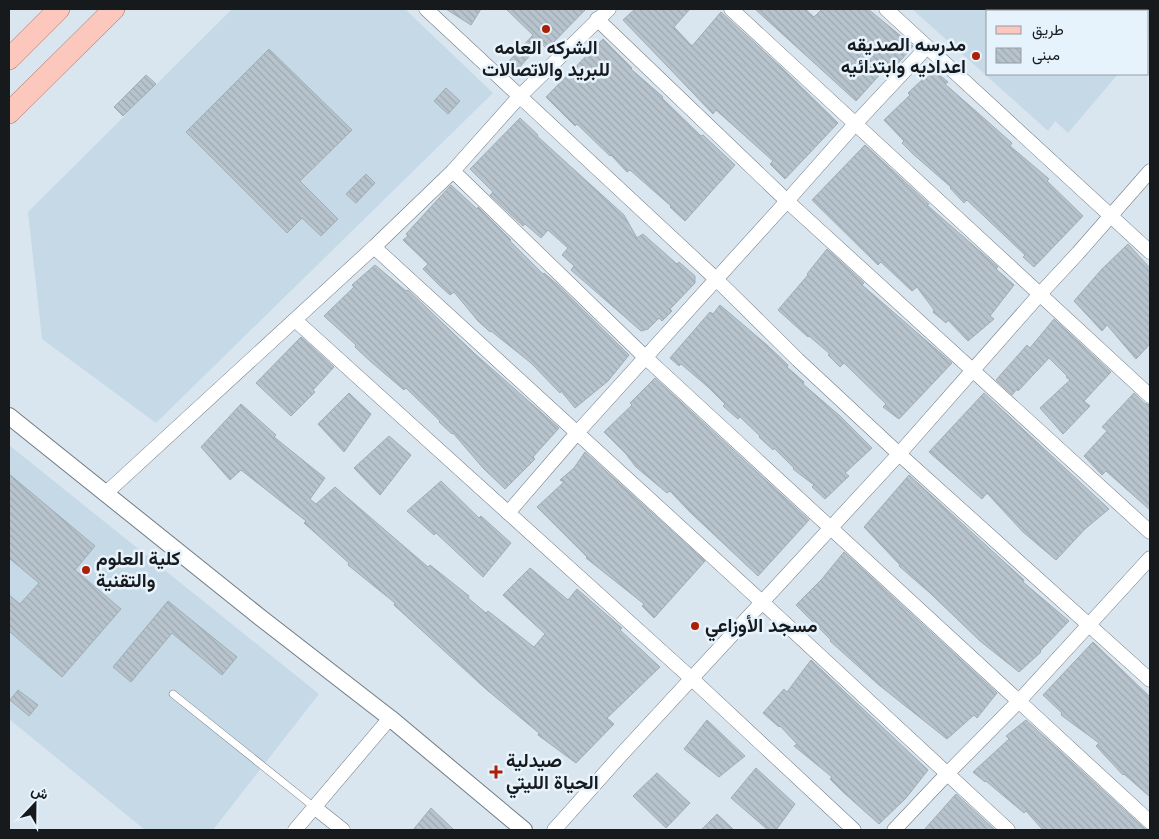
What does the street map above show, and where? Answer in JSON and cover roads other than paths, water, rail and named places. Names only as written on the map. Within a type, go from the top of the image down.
[{"type":"main road","points":[[9,59],[59,9]]},
{"type":"main road","points":[[9,113],[114,9]]},
{"type":"street","points":[[426,9],[716,279],[798,360],[899,454],[1150,680]]},
{"type":"street","points":[[105,494],[374,247],[453,171],[519,96],[608,9]]},
{"type":"street","points":[[731,9],[1150,396]]},
{"type":"street","points":[[886,9],[1150,252]]},
{"type":"street","points":[[597,19],[787,201],[1150,532]]},
{"type":"street","points":[[508,513],[577,433],[856,123],[927,48]]},
{"type":"street","points":[[453,171],[645,358],[1150,822]]},
{"type":"street","points":[[554,830],[691,678],[899,454],[1150,171]]},
{"type":"street","points":[[374,247],[763,602],[1008,830]]},
{"type":"street","points":[[295,320],[691,678],[854,830]]},
{"type":"street","points":[[9,416],[390,718],[524,830]]},
{"type":"street","points":[[894,830],[1019,701],[1150,558]]},
{"type":"street","points":[[295,830],[390,718]]},
{"type":"street","points":[[314,807],[343,830]]},
{"type":"lane","points":[[173,694],[314,807]]},
{"type":"place","name":"الشركه العامه للبريد والاتصالات","points":[[546,29]]},
{"type":"place","name":"مدرسه الصديقه اعداديه وابتدائيه","points":[[976,56]]},
{"type":"place","name":"كلية العلوم والتقنية","points":[[86,570]]},
{"type":"place","name":"مسجد الأوزاعي","points":[[695,626]]},
{"type":"place","name":"صيدلية الحياة الليتي","points":[[496,772]]}]
